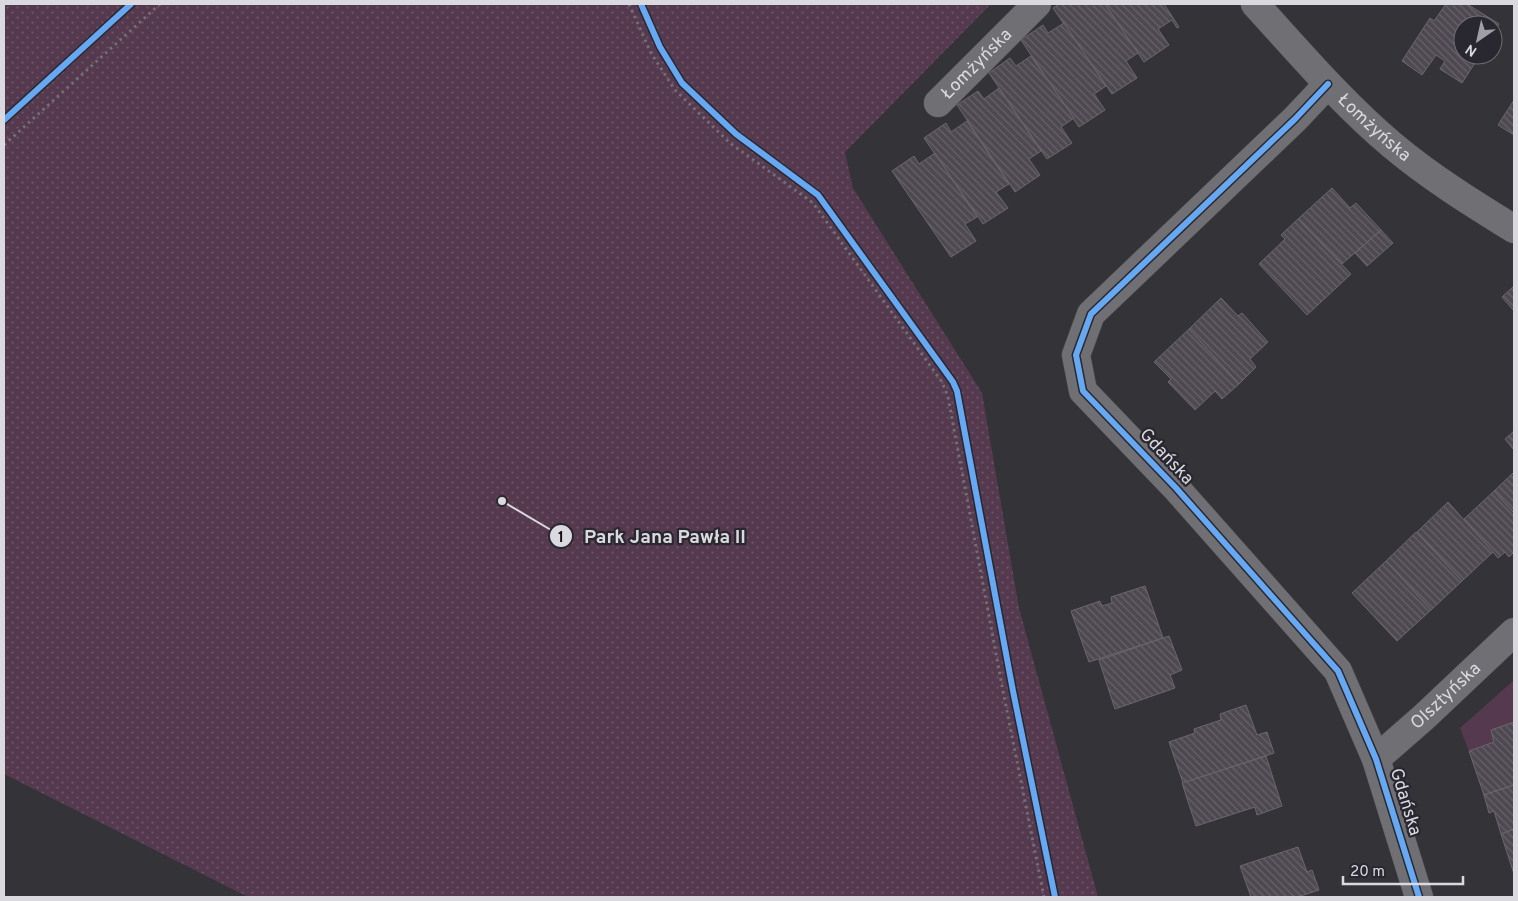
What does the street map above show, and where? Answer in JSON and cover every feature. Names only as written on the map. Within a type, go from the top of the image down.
[{"type":"street","name":"Łomżyńska","points":[[938,103],[1037,4]]},
{"type":"street","name":"Łomżyńska","points":[[1255,4],[1328,84],[1392,145],[1446,186],[1514,229]]},
{"type":"street","name":"Gdańska","points":[[1328,84],[1295,119],[1091,314],[1076,355],[1083,391],[1176,488],[1338,671],[1376,759],[1419,897]]},
{"type":"street","name":"Olsztyńska","points":[[1376,759],[1424,717],[1514,632]]},
{"type":"path","points":[[4,145],[160,4]]},
{"type":"path","points":[[629,4],[650,53],[675,90],[730,143],[813,203],[942,382],[948,397],[1003,692],[1044,897]]},
{"type":"shaded area","points":[[4,4],[991,4],[845,152],[853,188],[982,393],[1019,608],[1098,897],[248,897],[4,774]]},
{"type":"shaded area","points":[[1514,680],[1514,722],[1491,730],[1494,742],[1469,751],[1460,728]]},
{"type":"building","points":[[1059,4],[1105,4],[1138,53],[1126,61],[1137,78],[1112,94],[1053,8]]},
{"type":"building","points":[[1105,4],[1164,4],[1179,27],[1177,28],[1172,20],[1158,29],[1169,45],[1144,62]]},
{"type":"building","points":[[1446,4],[1467,4],[1485,15],[1453,15],[1453,65],[1474,65],[1462,83],[1440,69],[1445,61],[1436,55],[1422,75],[1402,61],[1430,18],[1434,21]]},
{"type":"building","points":[[1064,23],[1106,86],[1094,94],[1105,110],[1079,127],[1021,40],[1043,25],[1048,33]]},
{"type":"building","points":[[1031,56],[1074,118],[1061,127],[1072,143],[1047,159],[989,73],[1010,58],[1016,66]]},
{"type":"building","points":[[999,88],[1041,151],[1029,159],[1040,175],[1015,192],[957,105],[978,91],[984,99]]},
{"type":"building","points":[[1514,100],[1514,135],[1498,125]]},
{"type":"building","points":[[967,121],[1009,184],[996,192],[1008,208],[983,224],[924,138],[946,123],[951,132]]},
{"type":"building","points":[[935,153],[977,217],[965,224],[976,241],[951,257],[892,171],[914,156],[919,164]]},
{"type":"building","points":[[1332,188],[1350,208],[1356,203],[1381,230],[1342,264],[1298,219]]},
{"type":"building","points":[[1298,219],[1351,274],[1307,315],[1259,264],[1285,239],[1281,235]]},
{"type":"building","points":[[1381,230],[1393,243],[1367,266],[1355,253]]},
{"type":"building","points":[[1514,286],[1514,311],[1502,297]]},
{"type":"building","points":[[1221,298],[1238,316],[1242,313],[1268,342],[1250,359],[1256,367],[1239,384],[1189,329]]},
{"type":"building","points":[[1189,329],[1239,384],[1222,399],[1215,391],[1195,410],[1168,382],[1171,379],[1154,362]]},
{"type":"building","points":[[1514,431],[1514,450],[1505,439]]},
{"type":"building","points":[[1514,472],[1514,513],[1494,491]]},
{"type":"building","points":[[1494,491],[1514,513],[1514,552],[1509,557],[1505,552],[1498,558],[1464,519]]},
{"type":"building","points":[[1448,502],[1493,552],[1462,581],[1417,532]]},
{"type":"building","points":[[1416,532],[1462,581],[1431,610],[1386,561]]},
{"type":"building","points":[[1386,561],[1431,610],[1397,641],[1352,593]]},
{"type":"building","points":[[1145,586],[1163,638],[1089,662],[1071,611],[1100,601],[1102,606],[1112,603],[1111,597]]},
{"type":"building","points":[[1169,636],[1182,670],[1170,675],[1175,688],[1115,709],[1099,660]]},
{"type":"building","points":[[1246,705],[1257,735],[1267,732],[1274,753],[1183,783],[1169,742],[1195,733],[1194,729],[1221,720],[1220,714]]},
{"type":"building","points":[[1514,722],[1514,785],[1484,795],[1469,751],[1494,742],[1491,730]]},
{"type":"building","points":[[1266,756],[1282,806],[1257,815],[1255,807],[1196,826],[1182,783]]},
{"type":"building","points":[[1514,785],[1514,829],[1501,834],[1494,811],[1489,813],[1484,795]]},
{"type":"building","points":[[1514,829],[1514,874],[1501,834]]},
{"type":"building","points":[[1298,847],[1307,872],[1312,870],[1319,890],[1297,897],[1251,897],[1240,866]]},
{"type":"cycle path","points":[[4,120],[131,4]]},
{"type":"cycle path","points":[[641,4],[660,47],[682,83],[736,134],[818,195],[953,382],[957,391],[1013,691],[1055,897]]},
{"type":"cycle path","points":[[1328,84],[1295,119],[1091,314],[1076,355],[1083,391],[1176,488],[1338,671],[1376,759],[1419,897]]},
{"type":"place","name":"Park Jana Pawła II","points":[[502,501]]}]
